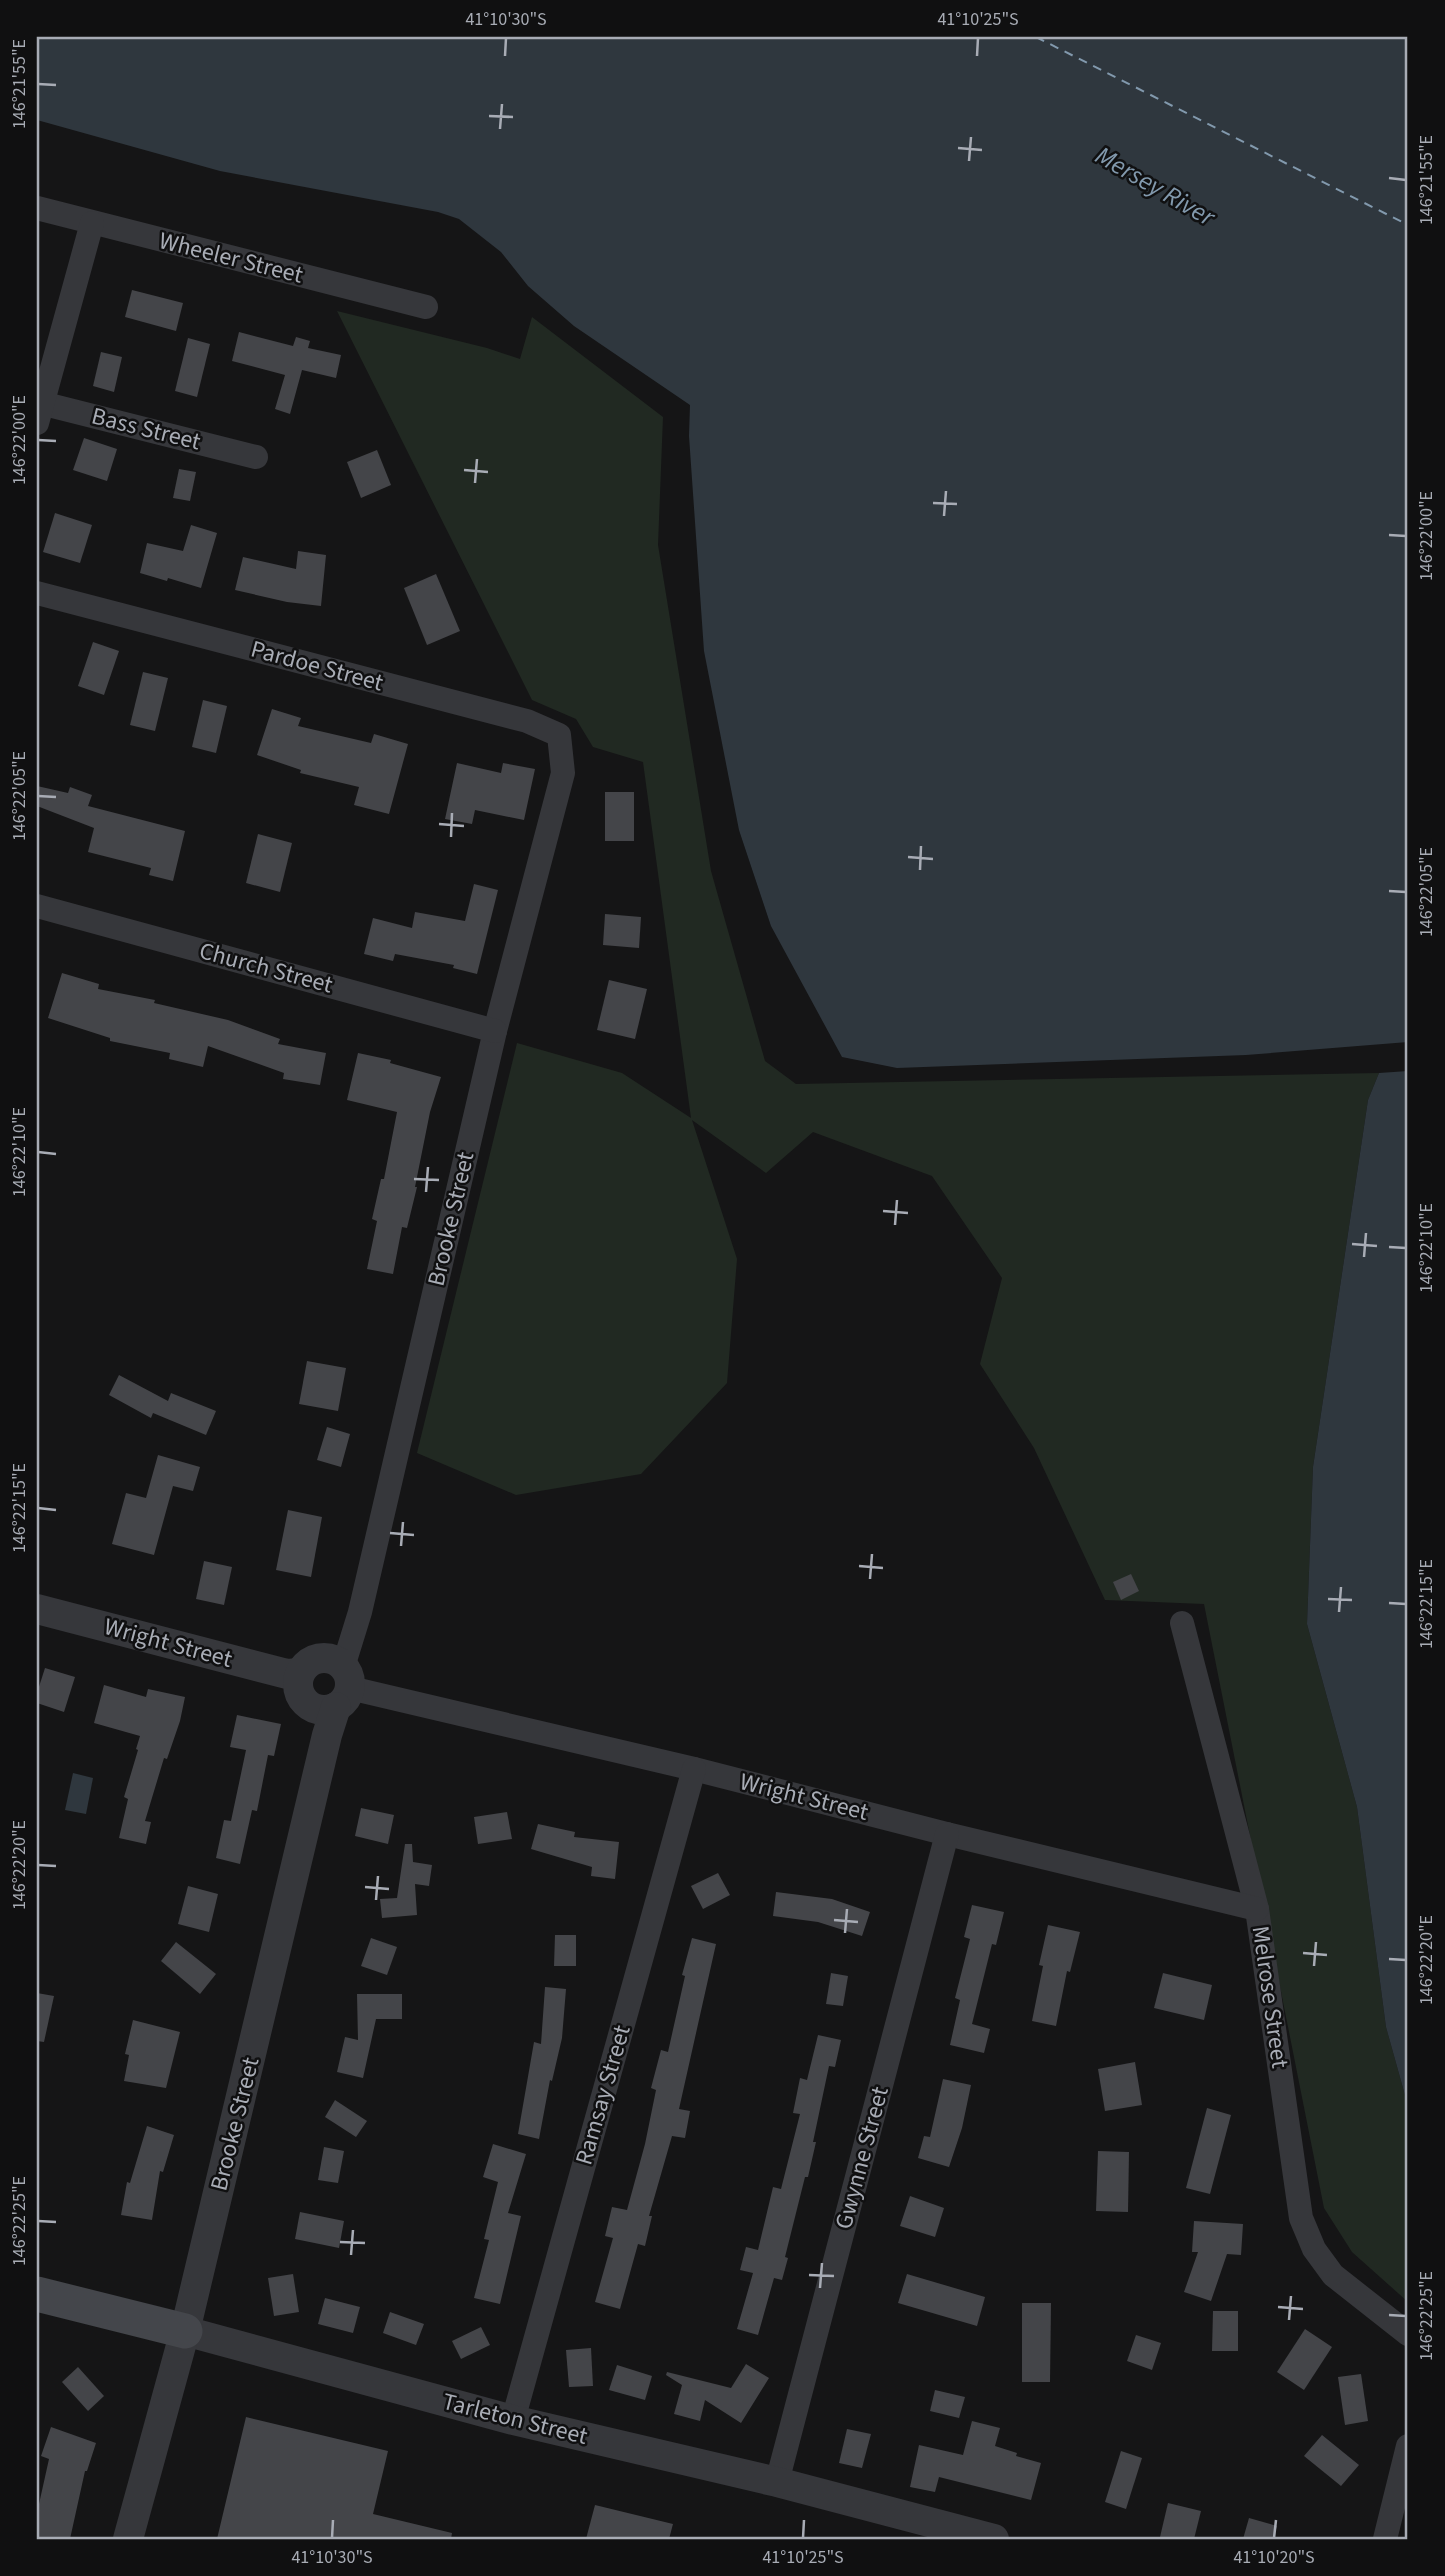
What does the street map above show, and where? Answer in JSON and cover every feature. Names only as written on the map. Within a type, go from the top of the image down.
[{"type":"main road","name":"Tarleton Street","points":[[37,2294],[185,2331]]},
{"type":"street","name":"Wheeler Street","points":[[37,208],[426,307]]},
{"type":"street","points":[[39,409],[92,223]]},
{"type":"street","name":"Bass Street","points":[[39,409],[256,457]]},
{"type":"street","name":"Pardoe Street","points":[[37,593],[527,721],[559,735],[563,773]]},
{"type":"street","name":"Brooke Street","points":[[128,2539],[185,2331],[327,1735],[343,1687],[495,1031],[563,773]]},
{"type":"street","name":"Church Street","points":[[37,906],[495,1031]]},
{"type":"street","name":"Wright Street","points":[[37,1609],[287,1674],[300,1673]]},
{"type":"street","name":"Melrose Street","points":[[1182,1623],[1257,1909],[1301,2218],[1314,2249],[1333,2274],[1408,2334]]},
{"type":"street","points":[[320,1658],[337,1661],[343,1687],[320,1710],[306,1703],[298,1689],[300,1673],[305,1666],[320,1658]]},
{"type":"street","name":"Wright Street","points":[[343,1687],[694,1769],[1257,1909]]},
{"type":"street","name":"Ramsay Street","points":[[513,2420],[694,1769]]},
{"type":"street","name":"Gwynne Street","points":[[777,2482],[947,1834]]},
{"type":"street","name":"Tarleton Street","points":[[185,2331],[513,2420],[777,2482],[994,2539]]},
{"type":"street","points":[[1385,2539],[1408,2446]]},
{"type":"shaded area","points":[[337,311],[487,348],[520,359],[532,317],[663,417],[658,545],[711,871],[765,1061],[796,1084],[1379,1073],[1368,1100],[1313,1467],[1307,1624],[1357,1807],[1386,2027],[1408,2106],[1408,2302],[1352,2252],[1324,2208],[1204,1604],[1105,1600],[1034,1448],[980,1364],[1002,1278],[932,1176],[813,1132],[766,1173],[692,1120],[737,1259],[727,1383],[641,1474],[516,1495],[417,1453],[517,1043],[622,1073],[691,1118],[643,762],[593,747],[576,719],[532,700]]},
{"type":"water","name":"Mersey River","points":[[37,37],[1408,37],[1408,1042],[1246,1055],[897,1068],[842,1057],[771,926],[739,830],[704,651],[689,436],[690,405],[574,326],[528,286],[501,252],[459,219],[438,212],[220,171],[37,120]]},
{"type":"water","points":[[1408,1071],[1408,2106],[1386,2027],[1357,1807],[1307,1624],[1313,1467],[1368,1100],[1379,1073]]},
{"type":"water","points":[[73,1773],[93,1778],[86,1814],[65,1810]]},
{"type":"building","points":[[132,290],[183,303],[176,331],[125,317]]},
{"type":"building","points":[[239,332],[293,346],[296,337],[310,341],[308,348],[341,355],[336,378],[302,370],[290,414],[275,409],[285,375],[232,361]]},
{"type":"building","points":[[188,338],[210,344],[197,397],[175,391]]},
{"type":"building","points":[[101,352],[122,357],[114,392],[93,386]]},
{"type":"building","points":[[84,438],[117,449],[107,481],[73,470]]},
{"type":"building","points":[[377,450],[391,485],[361,498],[347,462]]},
{"type":"building","points":[[179,469],[196,472],[190,501],[173,498]]},
{"type":"building","points":[[55,513],[92,525],[80,563],[43,552]]},
{"type":"building","points":[[191,525],[217,533],[201,588],[140,573],[147,543],[183,551]]},
{"type":"building","points":[[298,551],[326,555],[321,606],[287,602],[235,590],[243,557],[296,569]]},
{"type":"building","points":[[436,574],[460,631],[427,645],[404,588]]},
{"type":"building","points":[[93,642],[119,651],[104,695],[78,686]]},
{"type":"building","points":[[143,672],[168,678],[155,731],[130,725]]},
{"type":"building","points":[[203,700],[227,706],[216,753],[192,747]]},
{"type":"building","points":[[272,709],[301,718],[298,726],[371,743],[374,734],[408,744],[389,814],[354,805],[359,787],[300,773],[301,770],[257,755]]},
{"type":"building","points":[[457,763],[501,773],[503,763],[535,769],[524,820],[475,810],[472,824],[445,819]]},
{"type":"building","points":[[37,786],[68,793],[70,787],[92,795],[88,806],[185,831],[173,881],[149,875],[151,868],[88,852],[94,828],[37,806]]},
{"type":"building","points":[[605,792],[634,792],[634,841],[605,841]]},
{"type":"building","points":[[258,834],[292,843],[280,892],[246,883]]},
{"type":"building","points":[[474,884],[498,890],[477,974],[453,968],[454,965],[395,954],[393,961],[364,954],[373,918],[412,928],[415,912],[465,921]]},
{"type":"building","points":[[605,914],[641,917],[639,948],[603,945]]},
{"type":"building","points":[[62,973],[99,984],[98,989],[155,1000],[154,1003],[228,1020],[280,1039],[278,1044],[326,1053],[320,1085],[283,1079],[284,1073],[208,1046],[203,1067],[169,1059],[170,1053],[110,1041],[110,1038],[48,1018]]},
{"type":"building","points":[[609,980],[647,989],[635,1039],[597,1030]]},
{"type":"building","points":[[358,1053],[391,1060],[390,1063],[441,1077],[430,1112],[417,1187],[407,1228],[402,1227],[393,1274],[367,1269],[377,1221],[372,1219],[381,1179],[384,1179],[397,1112],[347,1100]]},
{"type":"building","points":[[307,1361],[346,1368],[338,1411],[299,1404]]},
{"type":"building","points":[[119,1375],[168,1401],[171,1393],[216,1411],[206,1435],[153,1413],[151,1418],[109,1395]]},
{"type":"building","points":[[327,1427],[350,1434],[341,1467],[317,1460]]},
{"type":"building","points":[[158,1455],[200,1467],[193,1491],[173,1486],[154,1555],[112,1544],[126,1493],[146,1498]]},
{"type":"building","points":[[288,1510],[322,1517],[311,1577],[276,1570]]},
{"type":"building","points":[[204,1561],[232,1567],[224,1605],[196,1599]]},
{"type":"building","points":[[1131,1574],[1139,1591],[1121,1600],[1113,1582]]},
{"type":"building","points":[[45,1668],[75,1677],[64,1712],[37,1703],[37,1693]]},
{"type":"building","points":[[104,1685],[146,1697],[148,1689],[185,1697],[180,1721],[167,1759],[164,1758],[145,1821],[151,1822],[146,1844],[119,1838],[128,1799],[124,1797],[140,1736],[94,1723]]},
{"type":"building","points":[[237,1715],[281,1724],[274,1756],[268,1755],[257,1811],[252,1810],[240,1864],[216,1858],[224,1820],[231,1821],[246,1750],[230,1747]]},
{"type":"building","points":[[361,1808],[394,1815],[388,1844],[355,1836]]},
{"type":"building","points":[[507,1812],[512,1839],[478,1844],[474,1817]]},
{"type":"building","points":[[538,1824],[575,1832],[574,1837],[619,1842],[615,1879],[591,1876],[592,1867],[531,1849]]},
{"type":"building","points":[[405,1844],[412,1844],[413,1862],[432,1865],[429,1886],[415,1884],[417,1915],[382,1918],[380,1899],[397,1898]]},
{"type":"building","points":[[718,1873],[730,1895],[703,1909],[691,1886]]},
{"type":"building","points":[[188,1886],[218,1894],[209,1932],[178,1924]]},
{"type":"building","points":[[776,1892],[832,1899],[870,1912],[862,1936],[818,1922],[773,1916]]},
{"type":"building","points":[[972,1905],[1004,1912],[996,1945],[992,1944],[972,2024],[990,2029],[984,2053],[950,2045],[960,2000],[955,1998],[970,1939],[964,1937]]},
{"type":"building","points":[[1048,1925],[1080,1932],[1070,1972],[1067,1971],[1056,2026],[1032,2021],[1043,1966],[1039,1965]]},
{"type":"building","points":[[555,1935],[576,1935],[576,1966],[554,1966]]},
{"type":"building","points":[[371,1938],[397,1947],[387,1975],[361,1966]]},
{"type":"building","points":[[692,1938],[716,1944],[679,2109],[690,2111],[685,2138],[672,2136],[649,2216],[652,2216],[645,2246],[638,2244],[620,2309],[595,2302],[613,2238],[605,2236],[612,2207],[627,2210],[656,2090],[651,2088],[661,2050],[668,2052],[685,1976],[682,1975]]},
{"type":"building","points":[[176,1942],[216,1974],[200,1994],[161,1961]]},
{"type":"building","points":[[831,1973],[848,1976],[843,2006],[826,2004]]},
{"type":"building","points":[[1163,1973],[1212,1985],[1204,2020],[1154,2008]]},
{"type":"building","points":[[545,1987],[566,1989],[562,2038],[552,2081],[550,2080],[539,2139],[518,2134],[534,2042],[541,2044]]},
{"type":"building","points":[[37,1993],[54,1996],[44,2042],[37,2041]]},
{"type":"building","points":[[357,1994],[402,1994],[402,2019],[376,2019],[363,2078],[337,2072],[345,2037],[358,2040]]},
{"type":"building","points":[[133,2020],[180,2032],[166,2088],[124,2081],[129,2055],[125,2054]]},
{"type":"building","points":[[818,2035],[841,2040],[835,2067],[829,2066],[813,2142],[816,2142],[785,2257],[788,2258],[782,2280],[774,2278],[758,2335],[737,2329],[753,2273],[740,2270],[746,2247],[758,2250],[773,2187],[781,2189],[800,2114],[793,2113],[800,2078],[807,2080]]},
{"type":"building","points":[[1135,2062],[1142,2105],[1105,2111],[1098,2069]]},
{"type":"building","points":[[943,2079],[971,2085],[962,2128],[949,2167],[918,2158],[924,2136],[930,2137]]},
{"type":"building","points":[[335,2100],[367,2121],[356,2137],[325,2117]]},
{"type":"building","points":[[1207,2108],[1231,2115],[1210,2194],[1186,2188]]},
{"type":"building","points":[[147,2126],[174,2135],[163,2172],[160,2171],[152,2220],[121,2215],[127,2182],[130,2183]]},
{"type":"building","points":[[493,2144],[526,2154],[508,2213],[521,2216],[500,2304],[474,2298],[489,2240],[484,2239],[498,2182],[483,2177]]},
{"type":"building","points":[[324,2147],[344,2151],[338,2183],[318,2180]]},
{"type":"building","points":[[1098,2151],[1129,2152],[1128,2212],[1096,2211]]},
{"type":"building","points":[[910,2196],[944,2208],[935,2237],[900,2226]]},
{"type":"building","points":[[300,2212],[344,2221],[339,2248],[295,2239]]},
{"type":"building","points":[[1194,2221],[1243,2224],[1241,2255],[1227,2254],[1211,2301],[1184,2292],[1198,2252],[1192,2252]]},
{"type":"building","points":[[293,2274],[299,2312],[274,2316],[268,2278]]},
{"type":"building","points":[[907,2274],[985,2297],[977,2326],[898,2303]]},
{"type":"building","points":[[325,2298],[360,2307],[353,2333],[318,2324]]},
{"type":"building","points":[[1022,2303],[1051,2303],[1050,2382],[1022,2382]]},
{"type":"building","points":[[1213,2311],[1238,2311],[1238,2351],[1212,2351]]},
{"type":"building","points":[[390,2312],[424,2324],[416,2345],[383,2333]]},
{"type":"building","points":[[481,2327],[490,2345],[461,2359],[452,2341]]},
{"type":"building","points":[[1305,2329],[1332,2347],[1304,2390],[1277,2372]]},
{"type":"building","points":[[1136,2335],[1161,2343],[1152,2370],[1127,2361]]},
{"type":"building","points":[[591,2348],[593,2386],[569,2387],[566,2350]]},
{"type":"building","points":[[746,2364],[769,2378],[741,2423],[705,2400],[700,2421],[674,2414],[682,2385],[666,2375],[667,2372],[731,2388]]},
{"type":"building","points":[[617,2365],[652,2376],[645,2400],[609,2390]]},
{"type":"building","points":[[78,2367],[104,2396],[88,2411],[62,2382]]},
{"type":"building","points":[[1361,2374],[1368,2421],[1345,2425],[1338,2377]]},
{"type":"building","points":[[935,2390],[965,2397],[959,2418],[930,2411]]},
{"type":"building","points":[[246,2417],[388,2451],[373,2514],[452,2533],[451,2539],[217,2539]]},
{"type":"building","points":[[972,2421],[1000,2428],[995,2446],[1017,2453],[1016,2456],[1041,2463],[1031,2500],[939,2477],[935,2492],[910,2487],[919,2445],[963,2455]]},
{"type":"building","points":[[51,2427],[96,2443],[85,2471],[70,2539],[37,2539],[37,2513],[49,2459],[41,2456]]},
{"type":"building","points":[[847,2429],[871,2434],[862,2468],[839,2463]]},
{"type":"building","points":[[1322,2435],[1359,2465],[1341,2486],[1304,2456]]},
{"type":"building","points":[[1121,2451],[1142,2458],[1126,2509],[1105,2502]]},
{"type":"building","points":[[1168,2503],[1201,2511],[1194,2539],[1160,2537]]},
{"type":"building","points":[[595,2505],[673,2524],[669,2539],[586,2539]]},
{"type":"building","points":[[1249,2518],[1277,2526],[1273,2539],[1243,2539]]},
{"type":"ferry route","points":[[1036,37],[1408,225]]}]
